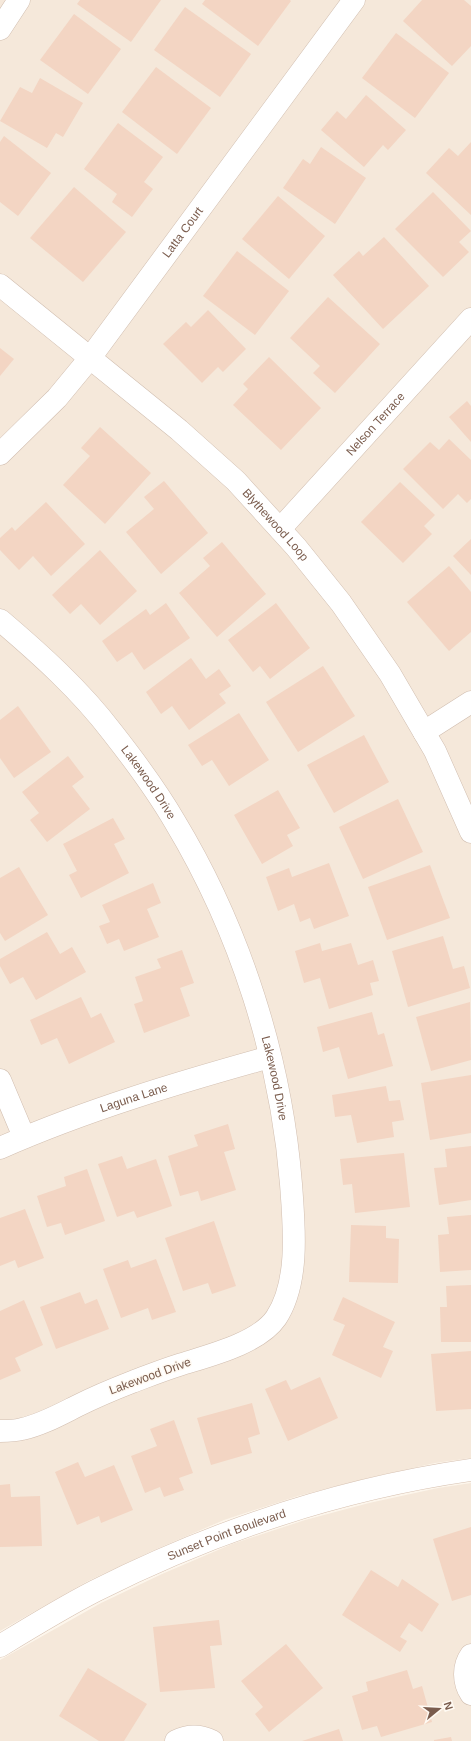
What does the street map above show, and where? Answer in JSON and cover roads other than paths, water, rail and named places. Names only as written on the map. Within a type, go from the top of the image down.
[{"type":"street","points":[[0,29],[19,0]]},
{"type":"street","name":"Latta Court","points":[[0,454],[57,398],[90,358],[354,0]]},
{"type":"street","name":"Blythewood Loop","points":[[0,285],[185,435],[236,481],[296,547],[341,603],[390,674],[435,751],[471,832]]},
{"type":"street","name":"Nelson Terrace","points":[[280,529],[471,319]]},
{"type":"street","name":"Lakewood Drive","points":[[0,620],[34,649],[78,692],[111,731],[175,821],[220,908],[259,1014],[270,1056],[288,1145],[294,1214],[293,1272],[287,1295],[275,1319],[258,1334],[233,1348],[160,1371],[105,1393],[40,1424],[19,1430],[0,1431]]},
{"type":"street","points":[[424,732],[471,702]]},
{"type":"street","name":"Laguna Lane","points":[[0,1148],[24,1137],[151,1093],[270,1056]]},
{"type":"street","points":[[0,1080],[24,1137]]},
{"type":"street","name":"Sunset Point Boulevard","points":[[0,1646],[94,1592],[157,1562],[228,1532],[302,1508],[367,1490],[436,1475],[471,1470]]},
{"type":"street","points":[[471,1655],[465,1670],[465,1681],[471,1694]]},
{"type":"street","points":[[176,1741],[188,1736],[197,1736],[212,1741]]}]
